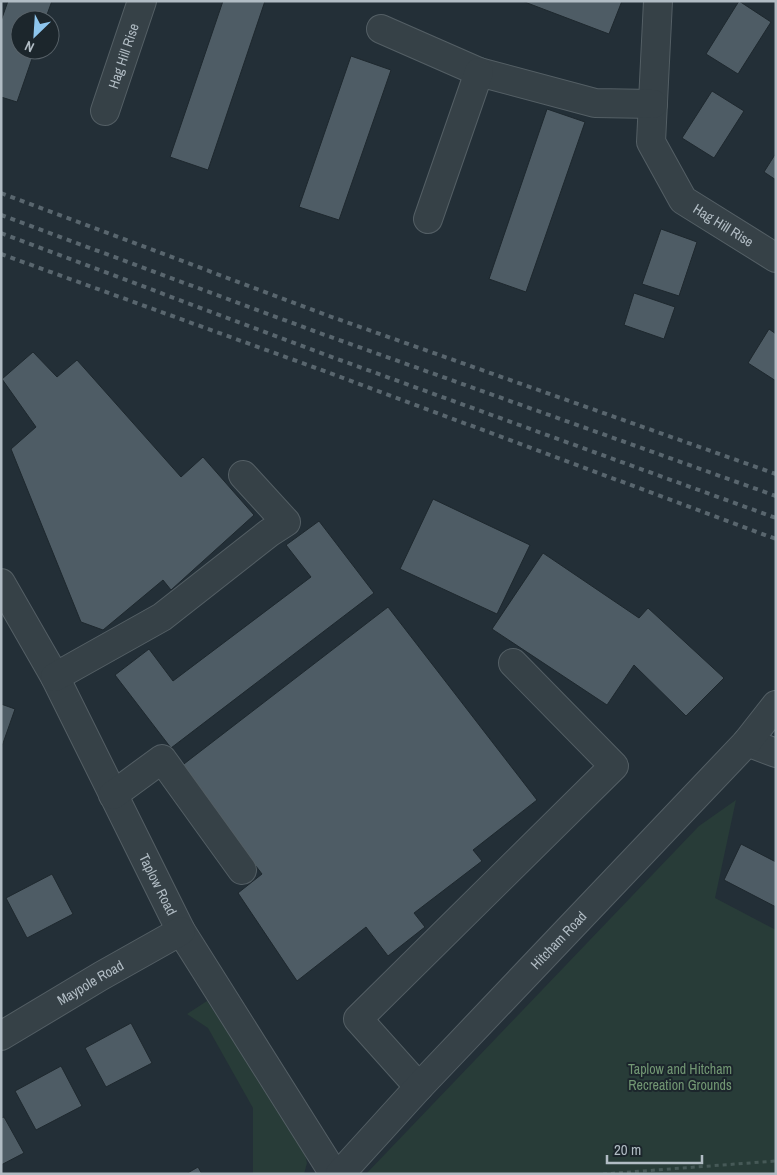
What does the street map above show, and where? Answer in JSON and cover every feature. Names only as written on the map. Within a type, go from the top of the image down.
[{"type":"street","name":"Hag Hill Rise","points":[[105,111],[142,1]]},
{"type":"street","name":"Hag Hill Rise","points":[[658,1],[652,142],[683,200],[776,258]]},
{"type":"street","points":[[381,29],[479,72],[595,103],[653,104]]},
{"type":"street","points":[[428,219],[479,72]]},
{"type":"street","points":[[55,677],[162,617],[269,533],[286,522],[243,475]]},
{"type":"street","name":"Taplow Road","points":[[1,583],[55,677],[181,931],[334,1174]]},
{"type":"street","points":[[419,1087],[358,1019],[614,766],[513,663]]},
{"type":"street","name":"Hitcham Road","points":[[340,1174],[419,1087],[747,742],[776,706]]},
{"type":"street","points":[[747,742],[776,753]]},
{"type":"street","points":[[113,795],[162,759],[242,870]]},
{"type":"street","name":"Maypole Road","points":[[1,1036],[181,931]]},
{"type":"path","points":[[603,1174],[776,1160]]},
{"type":"green space","name":"Taplow and Hitcham Recreation Grounds","points":[[736,800],[715,898],[776,930],[776,1174],[366,1174],[699,826]]},
{"type":"green space","points":[[207,1001],[302,1142],[307,1163],[304,1174],[253,1174],[253,1108],[208,1028],[187,1014]]},
{"type":"building","points":[[8,1],[52,1],[49,10],[10,10],[10,60],[32,60],[17,102],[1,97],[1,21]]},
{"type":"building","points":[[223,1],[265,1],[208,170],[170,157]]},
{"type":"building","points":[[522,1],[622,1],[609,34]]},
{"type":"building","points":[[739,1],[771,22],[738,74],[706,54]]},
{"type":"building","points":[[351,56],[391,70],[339,220],[299,207]]},
{"type":"building","points":[[712,91],[744,111],[714,158],[682,138]]},
{"type":"building","points":[[547,109],[585,122],[526,292],[489,279]]},
{"type":"building","points":[[776,153],[776,180],[764,172]]},
{"type":"building","points":[[661,229],[697,242],[679,296],[642,284]]},
{"type":"building","points":[[634,293],[675,307],[664,339],[624,325]]},
{"type":"building","points":[[769,329],[776,334],[776,381],[748,363]]},
{"type":"building","points":[[33,352],[57,377],[77,360],[181,477],[203,457],[254,515],[171,590],[163,580],[103,630],[81,622],[11,449],[36,427],[2,379]]},
{"type":"building","points":[[433,499],[530,545],[497,614],[400,569]]},
{"type":"building","points":[[319,521],[374,593],[171,748],[115,675],[149,649],[173,681],[311,577],[286,545]]},
{"type":"building","points":[[543,553],[639,618],[648,608],[724,678],[686,716],[634,665],[607,705],[492,629]]},
{"type":"building","points":[[388,607],[537,800],[473,850],[482,861],[414,913],[425,927],[388,956],[366,927],[297,981],[238,893],[262,874],[180,767]]},
{"type":"building","points":[[1,704],[15,709],[1,749]]},
{"type":"building","points":[[741,844],[776,862],[776,907],[724,880]]},
{"type":"building","points":[[52,874],[73,914],[27,938],[6,898]]},
{"type":"building","points":[[131,1023],[152,1063],[106,1087],[85,1048]]},
{"type":"building","points":[[61,1066],[82,1106],[36,1130],[15,1091]]},
{"type":"building","points":[[4,1117],[24,1153],[1,1165],[1,1118]]},
{"type":"building","points":[[198,1167],[202,1174],[186,1174]]},
{"type":"railway","points":[[1,193],[329,316],[776,474]]},
{"type":"railway","points":[[1,215],[314,331],[776,496]]},
{"type":"railway","points":[[1,233],[318,352],[776,518]]},
{"type":"railway","points":[[1,254],[316,368],[776,539]]}]
